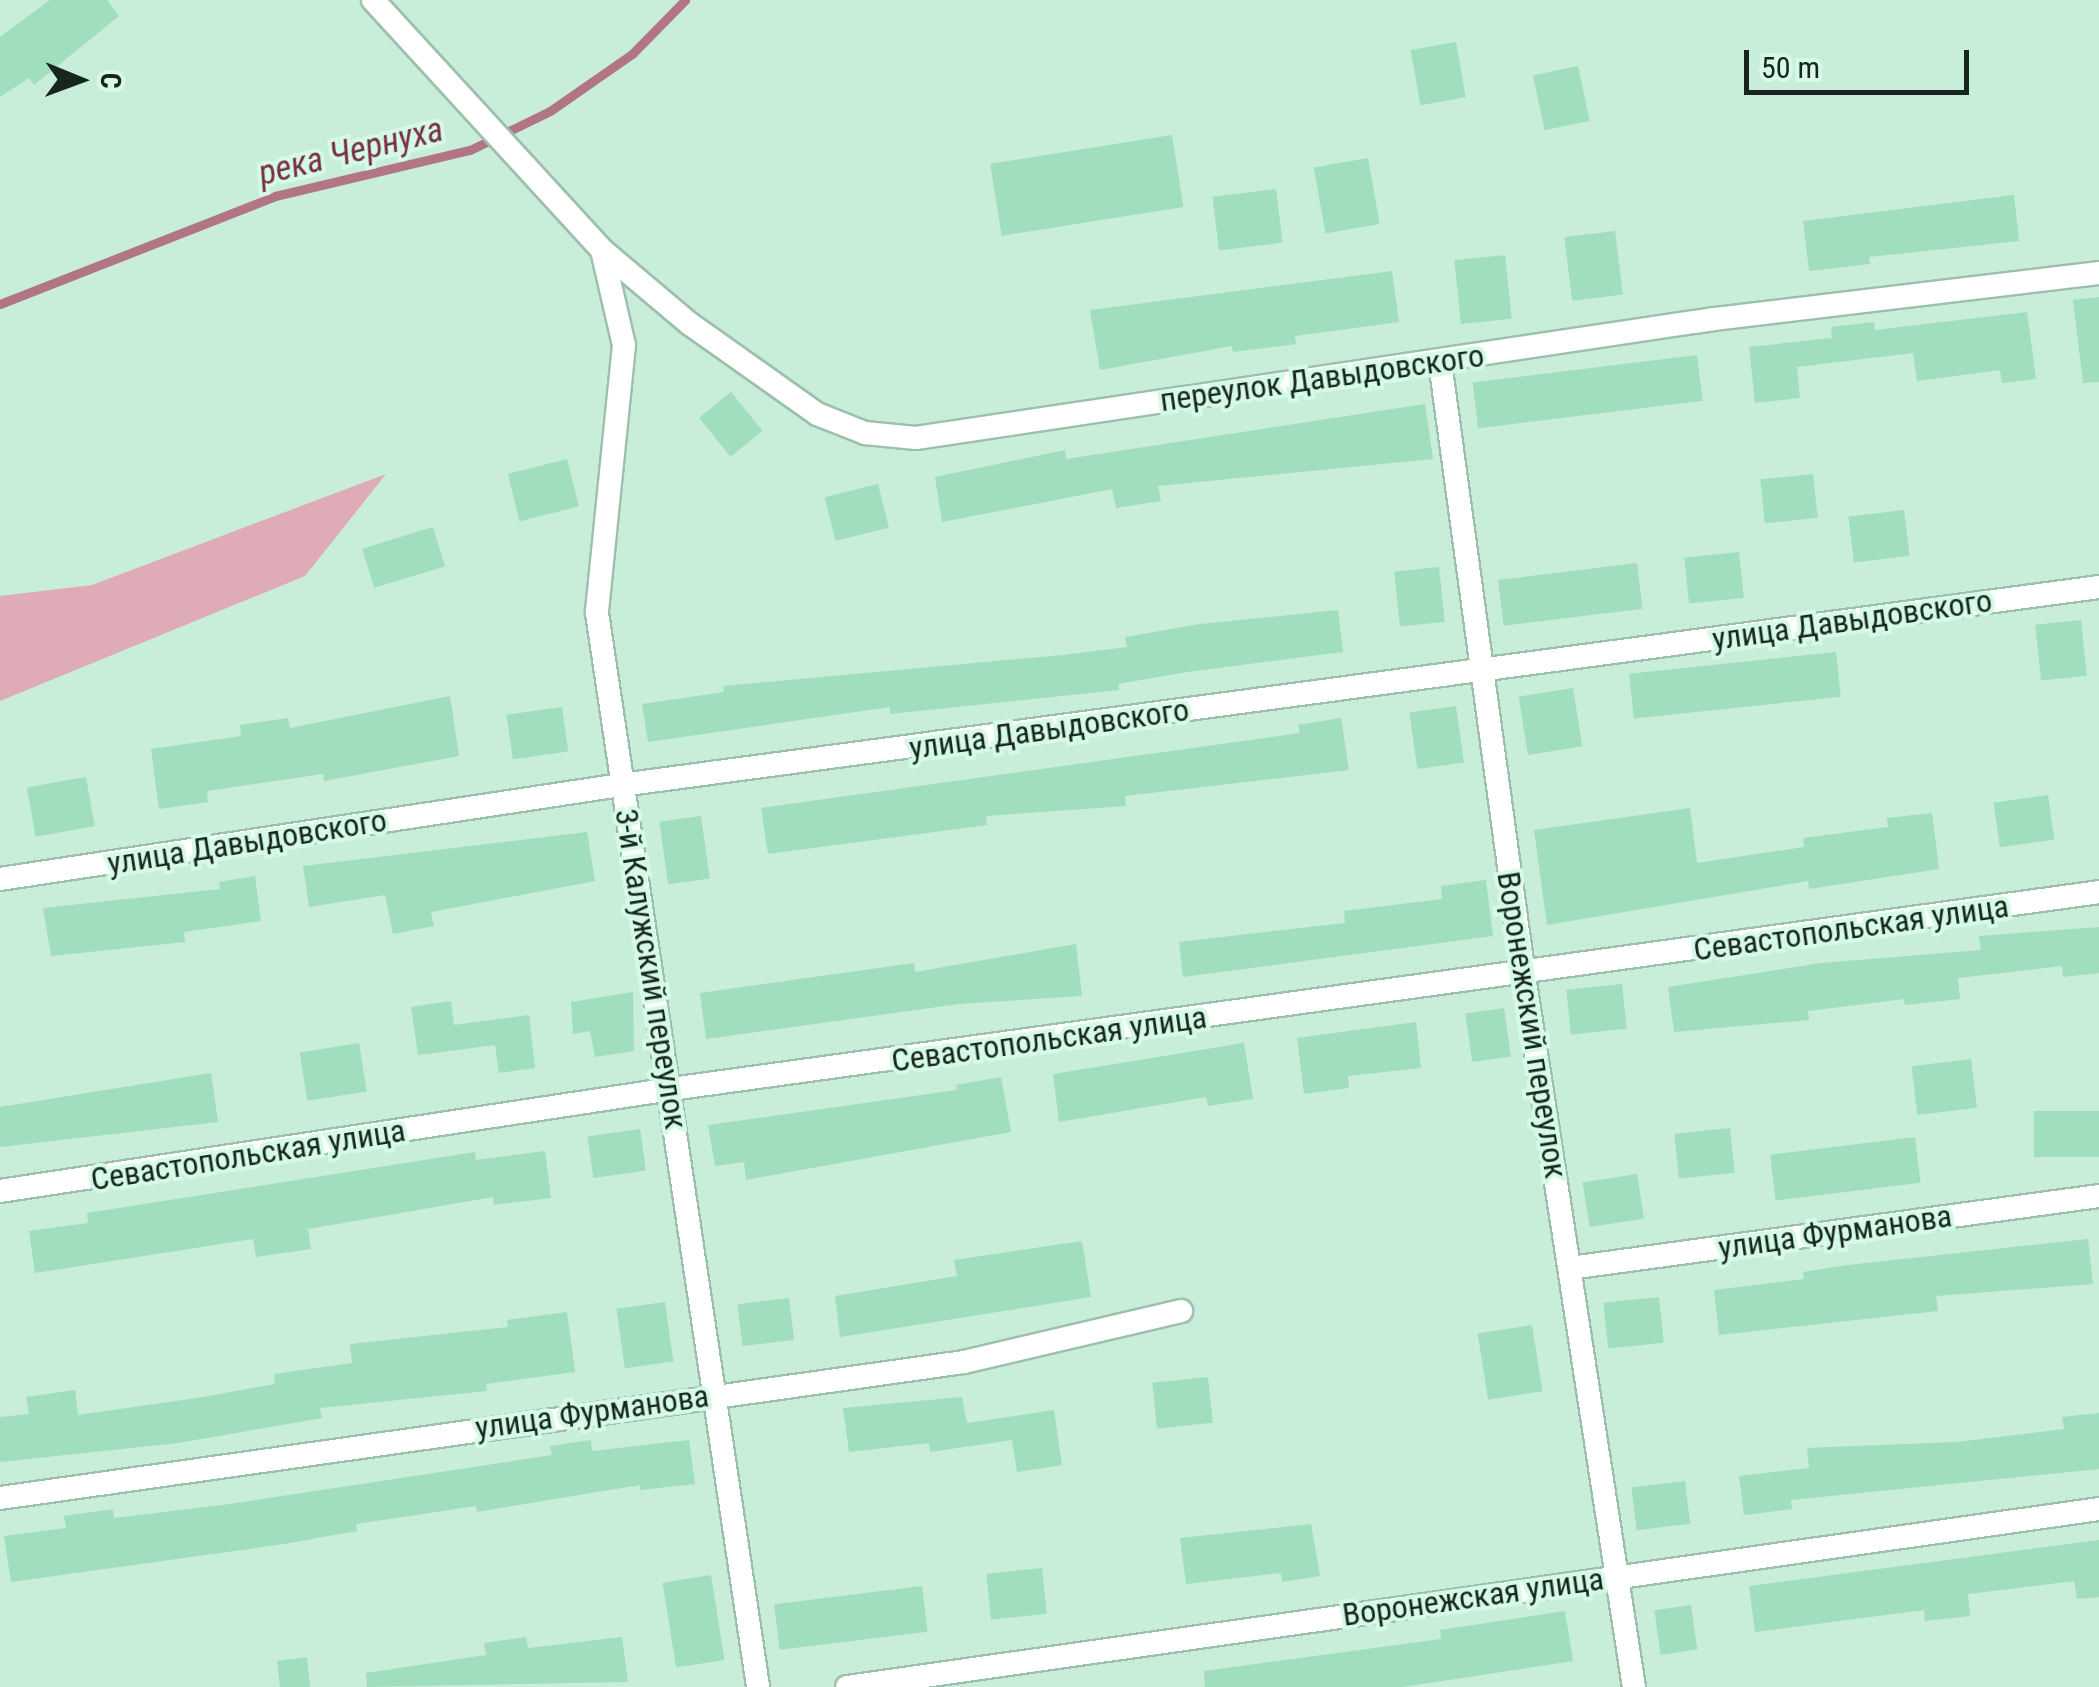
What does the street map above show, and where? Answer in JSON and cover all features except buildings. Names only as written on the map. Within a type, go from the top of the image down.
[{"type":"street","name":"переулок Давыдовского","points":[[373,0],[602,250],[690,324],[817,414],[865,432],[916,438],[1714,318],[2099,273]]},
{"type":"street","name":"3-й Калужский переулок","points":[[602,250],[624,344],[597,613],[621,785],[672,1089],[758,1687]]},
{"type":"street","name":"Воронежский переулок","points":[[1440,362],[1479,670],[1634,1687]]},
{"type":"street","name":"улица Давыдовского","points":[[0,878],[621,785],[2099,587]]},
{"type":"street","name":"Севастопольская улица","points":[[0,1191],[672,1089],[1524,976],[2099,892]]},
{"type":"street","name":"улица Фурманова","points":[[1570,1268],[2099,1196]]},
{"type":"street","name":"улица Фурманова","points":[[0,1498],[714,1394],[964,1362],[1182,1311]]},
{"type":"street","name":"Воронежская улица","points":[[847,1687],[2099,1509]]},
{"type":"shaded area","points":[[386,474],[305,576],[0,701],[0,596],[92,585]]},
{"type":"waterway","name":"река Чернуха","points":[[0,304],[275,196],[470,150],[550,111],[632,54],[685,0]]}]
